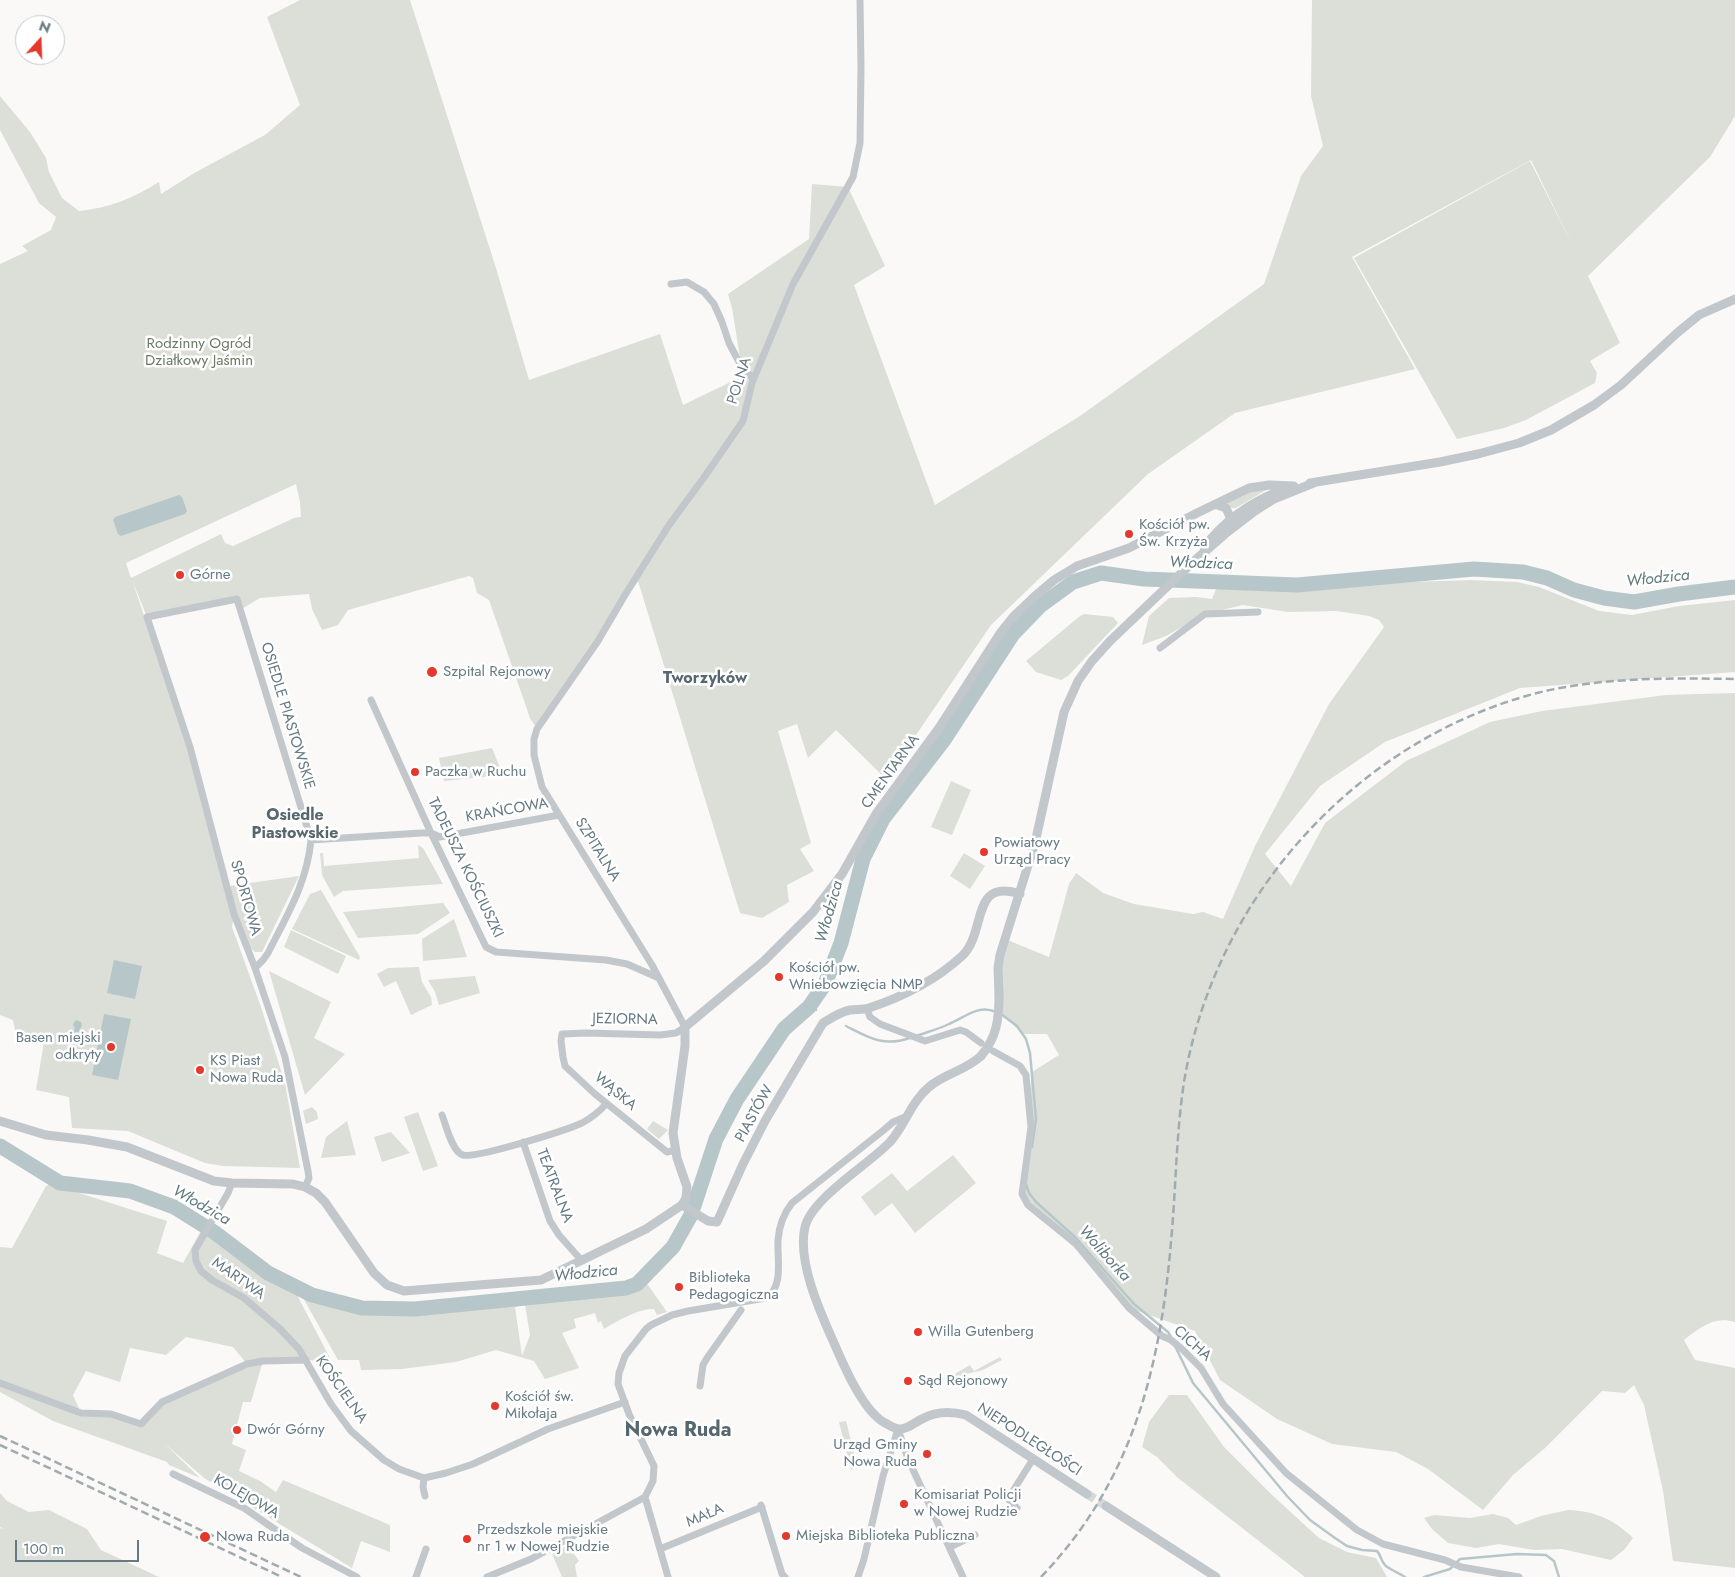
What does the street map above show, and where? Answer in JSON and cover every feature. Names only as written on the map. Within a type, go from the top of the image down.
[{"type":"street","name":"POLNA","points":[[537,729],[598,641],[669,526],[742,421],[753,379],[793,284],[853,177],[860,143],[860,0]]},
{"type":"street","points":[[671,284],[687,282],[704,292],[714,304],[736,356],[753,379]]},
{"type":"street","points":[[1193,562],[1212,537],[1245,508],[1261,498],[1294,486],[1478,454],[1519,443],[1551,430],[1621,385],[1699,315],[1735,299]]},
{"type":"street","points":[[963,1577],[908,1459],[898,1429],[885,1423],[873,1412],[857,1392],[833,1341],[806,1266],[805,1226],[811,1213],[826,1197],[890,1141],[920,1096],[929,1087],[943,1077],[967,1068],[990,1045],[998,1022],[998,968],[1000,955],[1035,843],[1061,722],[1067,701],[1078,680],[1110,641],[1208,549],[1262,506],[1285,494],[1316,482]]},
{"type":"street","name":"CMENTARNA","points":[[685,1027],[764,961],[813,912],[842,874],[876,814],[939,728],[1001,632],[1013,617],[1034,597],[1054,580],[1077,566],[1129,548],[1249,488],[1260,485],[1294,486]]},
{"type":"street","points":[[1208,549],[1216,538],[1228,528],[1230,521],[1226,508],[1215,504]]},
{"type":"street","name":"OSIEDLE PIASTOWSKIE","points":[[147,617],[237,599],[311,840],[309,858],[300,890],[268,953],[255,968]]},
{"type":"street","points":[[1160,648],[1205,614],[1258,612]]},
{"type":"street","name":"SPORTOWA","points":[[147,617],[190,747],[234,914],[255,968],[285,1057],[308,1171],[309,1178],[305,1187]]},
{"type":"street","name":"TADEUSZA KOŚCIUSZKI","points":[[371,700],[431,834],[486,947],[496,952],[606,960],[627,964],[660,978]]},
{"type":"street","name":"SZPITALNA","points":[[537,729],[534,739],[534,755],[539,778],[548,799],[660,978]]},
{"type":"street","name":"KRAŃCOWA","points":[[431,834],[440,837],[559,816]]},
{"type":"street","points":[[311,840],[431,834]]},
{"type":"street","points":[[870,1008],[918,987],[950,966],[964,954],[973,941],[984,901],[989,896],[1003,890],[1020,894]]},
{"type":"street","points":[[0,1121],[46,1135],[127,1147],[214,1181],[293,1184],[305,1187],[316,1193],[325,1202],[374,1273],[387,1285],[404,1291],[541,1280],[646,1229],[684,1206],[687,1187],[673,1133],[685,1046],[685,1027],[660,978]]},
{"type":"street","name":"PIASTÓW","points":[[684,1206],[708,1222],[717,1222],[765,1121],[822,1023],[850,1010],[870,1008]]},
{"type":"street","name":"CICHA","points":[[870,1008],[870,1017],[880,1024],[925,1041],[960,1030],[966,1032],[992,1051],[1020,1066],[1026,1076],[1031,1127],[1022,1194],[1028,1205],[1076,1244],[1129,1308],[1162,1336],[1171,1340],[1201,1368],[1223,1404],[1286,1473],[1356,1530],[1383,1544],[1445,1560],[1461,1567],[1519,1577]]},
{"type":"street","name":"JEZIORNA","points":[[562,1034],[660,1035],[676,1033],[685,1027]]},
{"type":"street","name":"WĄSKA","points":[[562,1034],[565,1066],[606,1104],[667,1152],[676,1150]]},
{"type":"street","name":"TEATRALNA","points":[[442,1115],[454,1148],[462,1155],[472,1156],[523,1142],[582,1122],[601,1110],[606,1104]]},
{"type":"street","points":[[487,1577],[531,1559],[645,1497],[653,1481],[654,1466],[629,1414],[618,1384],[619,1373],[625,1356],[641,1333],[651,1325],[672,1315],[745,1300],[766,1298],[772,1295],[778,1278],[778,1238],[787,1210],[792,1203],[893,1122],[905,1117]]},
{"type":"street","name":"TEATRALNA","points":[[523,1142],[550,1221],[558,1235],[582,1261]]},
{"type":"street","name":"MARTWA","points":[[232,1183],[195,1250],[196,1261],[201,1271],[212,1280],[244,1298],[258,1309],[299,1349],[306,1360]]},
{"type":"street","points":[[700,1386],[706,1358],[741,1310]]},
{"type":"street","name":"KOŚCIELNA","points":[[0,1384],[81,1413],[112,1414],[141,1424],[162,1402],[247,1364],[263,1361],[306,1360],[331,1404],[351,1431],[392,1465],[424,1478]]},
{"type":"street","points":[[425,1496],[424,1478],[473,1464],[548,1429],[625,1402]]},
{"type":"street","name":"NIEPODLEGŁOŚCI","points":[[898,1429],[911,1426],[922,1418],[938,1413],[954,1412],[966,1415],[1087,1494]]},
{"type":"street","points":[[858,1577],[883,1476],[898,1429]]},
{"type":"street","points":[[1017,1508],[1008,1499],[1033,1459]]},
{"type":"street","name":"KOLEJOWA","points":[[173,1474],[244,1508],[302,1548],[357,1577]]},
{"type":"street","points":[[645,1497],[668,1577]]},
{"type":"street","name":"MAŁA","points":[[660,1549],[761,1506],[779,1566],[785,1577]]},
{"type":"street","points":[[1106,1506],[1216,1577]]},
{"type":"street","points":[[950,1547],[975,1535]]},
{"type":"street","points":[[416,1577],[426,1549]]},
{"type":"green space","name":"Rodzinny Ogród Działkowy Jaśmin","points":[[300,0],[410,0],[496,268],[529,380],[660,334],[683,405],[743,376],[728,294],[809,239],[812,184],[848,187],[885,266],[854,285],[935,505],[1080,416],[1264,284],[1301,176],[1323,146],[1311,96],[1312,0],[1735,0],[1735,116],[1710,157],[1588,276],[1620,343],[1590,361],[1597,373],[1595,383],[1526,420],[1504,428],[1457,439],[1354,258],[1530,161],[1572,244],[1531,160],[1352,257],[1415,369],[1235,413],[1148,474],[991,625],[886,779],[836,730],[808,758],[797,724],[778,731],[811,843],[800,849],[814,871],[787,885],[789,902],[762,918],[740,913],[638,581],[537,729],[530,718],[489,600],[477,593],[473,578],[469,576],[348,610],[338,625],[322,630],[312,609],[309,594],[260,598],[240,610],[237,600],[147,617],[132,580],[196,770],[234,914],[232,927],[261,1007],[285,1083],[300,1168],[223,1166],[205,1163],[128,1131],[72,1128],[69,1097],[36,1090],[44,1042],[16,1035],[13,1020],[0,1015],[0,264],[28,251],[22,246],[51,230],[56,217],[39,203],[0,130],[0,96],[30,132],[46,158],[49,172],[62,198],[79,211],[121,201],[159,182],[161,194],[196,172],[265,135],[300,105],[267,17]],"holes":[[[296,484],[301,517],[294,518],[233,546],[225,543],[221,534],[131,578],[126,563]]]},
{"type":"green space","points":[[1266,490],[1236,508],[1231,508],[1227,503],[1250,491]]},
{"type":"green space","points":[[1471,580],[1517,582],[1539,587],[1599,611],[1632,615],[1679,606],[1735,600],[1735,672],[1520,688],[1385,742],[1320,786],[1265,854],[1291,886],[1325,823],[1406,761],[1490,722],[1542,711],[1666,695],[1735,693],[1735,1322],[1721,1320],[1708,1324],[1684,1340],[1695,1360],[1735,1368],[1735,1568],[1673,1561],[1663,1491],[1644,1405],[1634,1385],[1625,1393],[1602,1391],[1545,1448],[1513,1475],[1483,1510],[1428,1469],[1396,1452],[1332,1444],[1277,1419],[1220,1380],[1195,1331],[1129,1308],[1076,1244],[1028,1205],[1022,1194],[1029,1145],[1029,1097],[1032,1072],[1059,1055],[1047,1034],[1022,1034],[1003,1014],[999,995],[1005,939],[1049,957],[1069,884],[1076,873],[1103,893],[1134,904],[1193,914],[1203,912],[1223,919],[1255,846],[1329,704],[1384,627],[1379,620],[1369,616],[1337,611],[1288,612],[1243,605],[1205,614],[1166,636],[1142,645],[1149,616],[1169,598],[1196,597],[1212,599],[1217,587],[1296,592],[1411,582]]},
{"type":"green space","points":[[1084,614],[1113,617],[1118,623],[1068,676],[1061,680],[1036,672],[1026,661]]},
{"type":"green space","points":[[492,748],[503,775],[444,781],[439,758]]},
{"type":"green space","points":[[951,781],[971,790],[952,835],[931,827]]},
{"type":"green space","points":[[418,845],[423,848],[443,884],[343,891],[334,897],[322,875],[320,853],[323,853],[324,866],[419,858]]},
{"type":"green space","points":[[964,853],[985,866],[970,889],[950,876]]},
{"type":"green space","points":[[299,876],[262,952],[255,952],[247,945],[229,886]]},
{"type":"green space","points":[[321,890],[360,957],[359,960],[292,929],[310,894]]},
{"type":"green space","points":[[443,903],[450,913],[418,934],[358,938],[343,912]]},
{"type":"green space","points":[[454,919],[467,957],[423,961],[422,939]]},
{"type":"green space","points":[[291,930],[346,956],[338,974],[284,947]]},
{"type":"green space","points":[[419,967],[422,982],[431,997],[432,1005],[411,1015],[396,981],[384,987],[377,974],[388,968]]},
{"type":"green space","points":[[269,971],[331,1002],[314,1038],[345,1054],[305,1095]]},
{"type":"green space","points":[[475,976],[480,993],[439,1005],[435,992],[428,980]]},
{"type":"green space","points":[[312,1107],[317,1112],[318,1119],[306,1124],[303,1111]]},
{"type":"green space","points":[[418,1112],[438,1166],[423,1171],[404,1117]]},
{"type":"green space","points":[[347,1121],[356,1155],[321,1158],[326,1137]]},
{"type":"green space","points":[[653,1121],[668,1130],[659,1139],[647,1129]]},
{"type":"green space","points":[[391,1132],[410,1153],[382,1162],[374,1137]]},
{"type":"green space","points":[[953,1155],[976,1183],[915,1233],[892,1203],[875,1216],[861,1197],[892,1173],[907,1191]]},
{"type":"green space","points":[[51,1184],[167,1221],[157,1253],[183,1263],[203,1227],[214,1232],[268,1273],[312,1295],[362,1308],[415,1309],[626,1288],[637,1284],[643,1278],[667,1312],[657,1315],[654,1309],[648,1309],[635,1313],[604,1329],[601,1321],[598,1323],[595,1313],[574,1319],[576,1328],[562,1333],[579,1368],[545,1379],[534,1361],[496,1350],[456,1362],[402,1369],[361,1370],[359,1360],[338,1360],[302,1296],[297,1295],[331,1360],[263,1361],[251,1402],[243,1402],[232,1444],[246,1450],[239,1471],[260,1481],[276,1492],[283,1480],[390,1525],[390,1552],[361,1541],[352,1568],[204,1478],[164,1443],[200,1478],[169,1465],[167,1462],[53,1421],[0,1392],[0,1247],[12,1248],[46,1186]],"holes":[[[525,1305],[530,1335],[522,1356],[515,1307]],[[186,1337],[233,1347],[247,1364],[162,1402],[141,1424],[111,1414],[81,1413],[73,1395],[86,1371],[120,1382],[130,1348],[166,1355]]]},
{"type":"green space","points":[[1000,1357],[1002,1360],[983,1370],[954,1377],[953,1375],[970,1365],[974,1371]]},
{"type":"green space","points":[[1169,1395],[1187,1395],[1224,1447],[1319,1538],[1347,1552],[1376,1558],[1387,1577],[1305,1577],[1178,1478],[1157,1457],[1142,1447],[1149,1422]]},
{"type":"green space","points":[[846,1421],[858,1468],[851,1470],[839,1422]]},
{"type":"green space","points":[[0,1493],[7,1501],[29,1512],[49,1510],[87,1529],[101,1550],[159,1577],[0,1577],[0,1528],[4,1529],[0,1527]]},
{"type":"green space","points":[[1568,1510],[1586,1512],[1603,1517],[1626,1531],[1633,1538],[1624,1550],[1611,1560],[1562,1549],[1534,1550],[1499,1544],[1476,1548],[1448,1543],[1432,1529],[1424,1518],[1434,1515],[1470,1518],[1493,1514],[1508,1518],[1516,1525],[1541,1516]]},
{"type":"green space","points":[[568,1545],[579,1561],[575,1565],[577,1577],[562,1577],[552,1554]]},
{"type":"shaded area","points":[[179,495],[182,497],[187,511],[185,514],[121,536],[118,534],[113,520],[115,517]]},
{"type":"shaded area","name":"Basen miejski odkryty","points":[[114,960],[142,966],[135,999],[107,993]]},
{"type":"shaded area","name":"Basen miejski odkryty","points":[[104,1014],[131,1019],[118,1080],[92,1075]]},
{"type":"shaded area","points":[[76,1020],[81,1022],[82,1026],[79,1030],[82,1037],[76,1041],[71,1039],[70,1034],[75,1029],[73,1024]]},
{"type":"waterway","name":"Włodzica","points":[[0,1146],[60,1183],[130,1191],[174,1207],[214,1232],[268,1273],[312,1295],[362,1308],[415,1309],[626,1288],[637,1284],[673,1247],[691,1215],[716,1139],[737,1099],[784,1029],[809,1007],[825,984],[841,943],[863,859],[883,819],[944,740],[1013,634],[1040,606],[1073,582],[1101,573],[1144,579],[1297,585],[1474,569],[1523,572],[1547,578],[1574,590],[1604,598],[1634,602],[1735,587]]},
{"type":"waterway","name":"Woliborka","points":[[809,1007],[816,1010]]},
{"type":"waterway","name":"Woliborka","points":[[916,1036],[945,1026],[978,1010],[996,1012]]},
{"type":"waterway","name":"Woliborka","points":[[1001,1014],[1017,1026],[1026,1039],[1030,1053],[1036,1119],[1032,1147]]},
{"type":"waterway","name":"Woliborka","points":[[846,1026],[877,1040],[892,1042],[910,1038]]},
{"type":"waterway","name":"Woliborka","points":[[1026,1184],[1029,1193],[1036,1202],[1075,1237],[1134,1304],[1168,1332],[1171,1337]]},
{"type":"waterway","name":"Woliborka","points":[[1175,1346],[1193,1383],[1287,1496],[1310,1520],[1347,1546],[1377,1551],[1386,1566],[1405,1577]]},
{"type":"waterway","name":"Woliborka","points":[[1424,1577],[1450,1569],[1460,1559],[1517,1554],[1546,1555],[1554,1561],[1559,1577]]},
{"type":"tunnel","points":[[1087,1494],[1106,1506]]},
{"type":"railway","points":[[1041,1577],[1072,1541],[1098,1503],[1119,1463],[1136,1422],[1149,1379],[1159,1335],[1166,1289],[1173,1222],[1179,1122],[1184,1082],[1200,1014],[1226,950],[1261,890],[1304,836],[1354,788],[1410,748],[1471,716],[1537,693],[1586,684],[1660,679],[1735,679]]},
{"type":"railway","points":[[0,1436],[301,1577]]},
{"type":"railway","points":[[0,1445],[282,1577]]},
{"type":"place","name":"Kościół pw. Św. Krzyża","points":[[1129,534]]},
{"type":"place","name":"Górne","points":[[180,575]]},
{"type":"place","name":"Szpital Rejonowy","points":[[432,672]]},
{"type":"place","name":"Paczka w Ruchu","points":[[415,772]]},
{"type":"place","name":"Powiatowy Urząd Pracy","points":[[984,852]]},
{"type":"place","name":"Kościół pw. Wniebowzięcia NMP","points":[[779,977]]},
{"type":"place","name":"Basen miejski odkryty","points":[[111,1047]]},
{"type":"place","name":"KS Piast Nowa Ruda","points":[[200,1070]]},
{"type":"place","name":"Biblioteka Pedagogiczna","points":[[679,1287]]},
{"type":"place","name":"Willa Gutenberg","points":[[918,1332]]},
{"type":"place","name":"Sąd Rejonowy","points":[[908,1381]]},
{"type":"place","name":"Kościół św. Mikołaja","points":[[495,1406]]},
{"type":"place","name":"Dwór Górny","points":[[237,1430]]},
{"type":"place","name":"Urząd Gminy Nowa Ruda","points":[[927,1454]]},
{"type":"place","name":"Komisariat Policji w Nowej Rudzie","points":[[904,1504]]},
{"type":"place","name":"Miejska Biblioteka Publiczna","points":[[786,1536]]},
{"type":"place","name":"Nowa Ruda","points":[[205,1537]]},
{"type":"place","name":"Przedszkole miejskie nr 1 w Nowej Rudzie","points":[[467,1539]]},
{"type":"district","name":"Tworzyków","points":[[705,679]]},
{"type":"district","name":"Osiedle Piastowskie","points":[[295,825]]},
{"type":"district","name":"Nowa Ruda","points":[[678,1431]]}]
